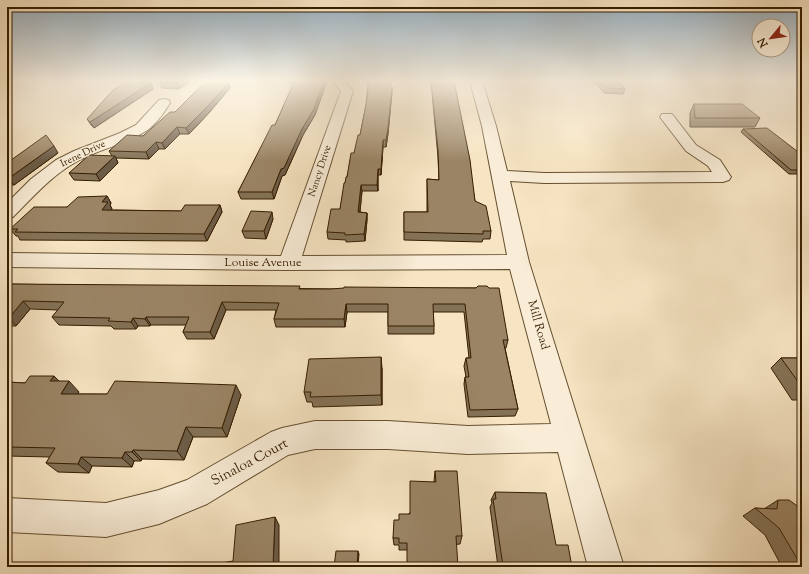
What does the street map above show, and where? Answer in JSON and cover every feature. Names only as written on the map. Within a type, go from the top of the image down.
[{"type":"street","name":"Irene Drive","points":[[7,213],[51,170],[89,149],[142,128],[160,108]]},
{"type":"street","name":"Nancy Drive","points":[[289,263],[341,108]]},
{"type":"street","name":"Mill Road","points":[[484,108],[520,262],[606,567]]},
{"type":"street","points":[[500,176],[723,177],[714,163],[691,148],[667,118]]},
{"type":"street","name":"Louise Avenue","points":[[7,260],[289,263],[520,262]]},
{"type":"street","name":"Sinaloa Court","points":[[7,515],[106,520],[159,507],[196,493],[282,442],[315,435],[388,436],[468,440],[570,438]]},
{"type":"building","points":[[97,108],[112,108],[90,122],[87,119]]},
{"type":"building","points":[[179,108],[206,108],[186,128],[177,127],[162,143],[156,142],[146,152],[109,151],[127,135],[143,136],[170,112],[175,112]]},
{"type":"building","points":[[283,108],[314,108],[302,129],[284,168],[281,169],[272,192],[238,192],[272,125],[275,125]]},
{"type":"building","points":[[365,108],[390,108],[386,140],[383,140],[381,169],[378,169],[377,185],[361,185],[358,212],[367,213],[364,234],[345,235],[345,233],[327,232],[331,209],[340,209],[351,153],[354,153],[358,135],[360,135]]},
{"type":"building","points":[[434,108],[459,108],[470,160],[475,201],[486,206],[491,231],[483,231],[483,234],[404,232],[404,212],[428,212],[427,179],[439,180]]},
{"type":"building","points":[[694,108],[747,108],[760,118],[695,118]]},
{"type":"building","points":[[767,128],[802,155],[802,170],[791,170],[743,129]]},
{"type":"building","points":[[46,135],[54,146],[7,178],[7,163]]},
{"type":"building","points":[[89,155],[115,156],[96,174],[69,173]]},
{"type":"building","points":[[107,196],[102,202],[108,202],[102,210],[181,211],[185,205],[220,205],[204,234],[15,232],[18,229],[10,229],[34,207],[67,207],[78,197]]},
{"type":"building","points":[[251,211],[272,212],[264,231],[242,231]]},
{"type":"building","points":[[7,284],[300,286],[299,289],[331,289],[344,287],[476,288],[478,286],[499,288],[508,340],[503,340],[518,409],[470,410],[465,377],[469,377],[466,358],[471,358],[465,304],[433,304],[434,326],[388,326],[388,304],[346,304],[344,319],[274,319],[279,303],[222,302],[210,332],[183,332],[189,317],[146,317],[145,319],[133,318],[131,322],[108,321],[110,318],[52,317],[64,302],[23,301],[9,318],[7,318]]},
{"type":"building","points":[[381,357],[381,395],[310,397],[311,392],[304,392],[309,359]]},
{"type":"building","points":[[781,358],[802,358],[802,387]]},
{"type":"building","points":[[30,376],[54,376],[50,381],[69,381],[61,394],[107,394],[115,381],[236,385],[222,428],[186,427],[177,451],[133,450],[132,452],[125,452],[122,458],[81,457],[78,464],[46,463],[55,448],[7,447],[7,427],[10,423],[7,423],[7,382],[25,383]]},
{"type":"building","points":[[435,471],[457,471],[462,536],[456,536],[458,567],[407,567],[407,543],[399,543],[399,538],[393,538],[394,520],[399,520],[399,514],[410,514],[410,481],[436,482]]},
{"type":"building","points":[[495,492],[546,493],[556,545],[568,545],[572,567],[503,566],[493,499],[496,499]]},
{"type":"building","points":[[778,500],[789,500],[802,510],[802,567],[779,528],[755,508],[777,509]]},
{"type":"building","points":[[275,517],[273,567],[200,567],[233,561],[236,525]]},
{"type":"building","points":[[336,551],[358,551],[357,567],[334,567]]}]
